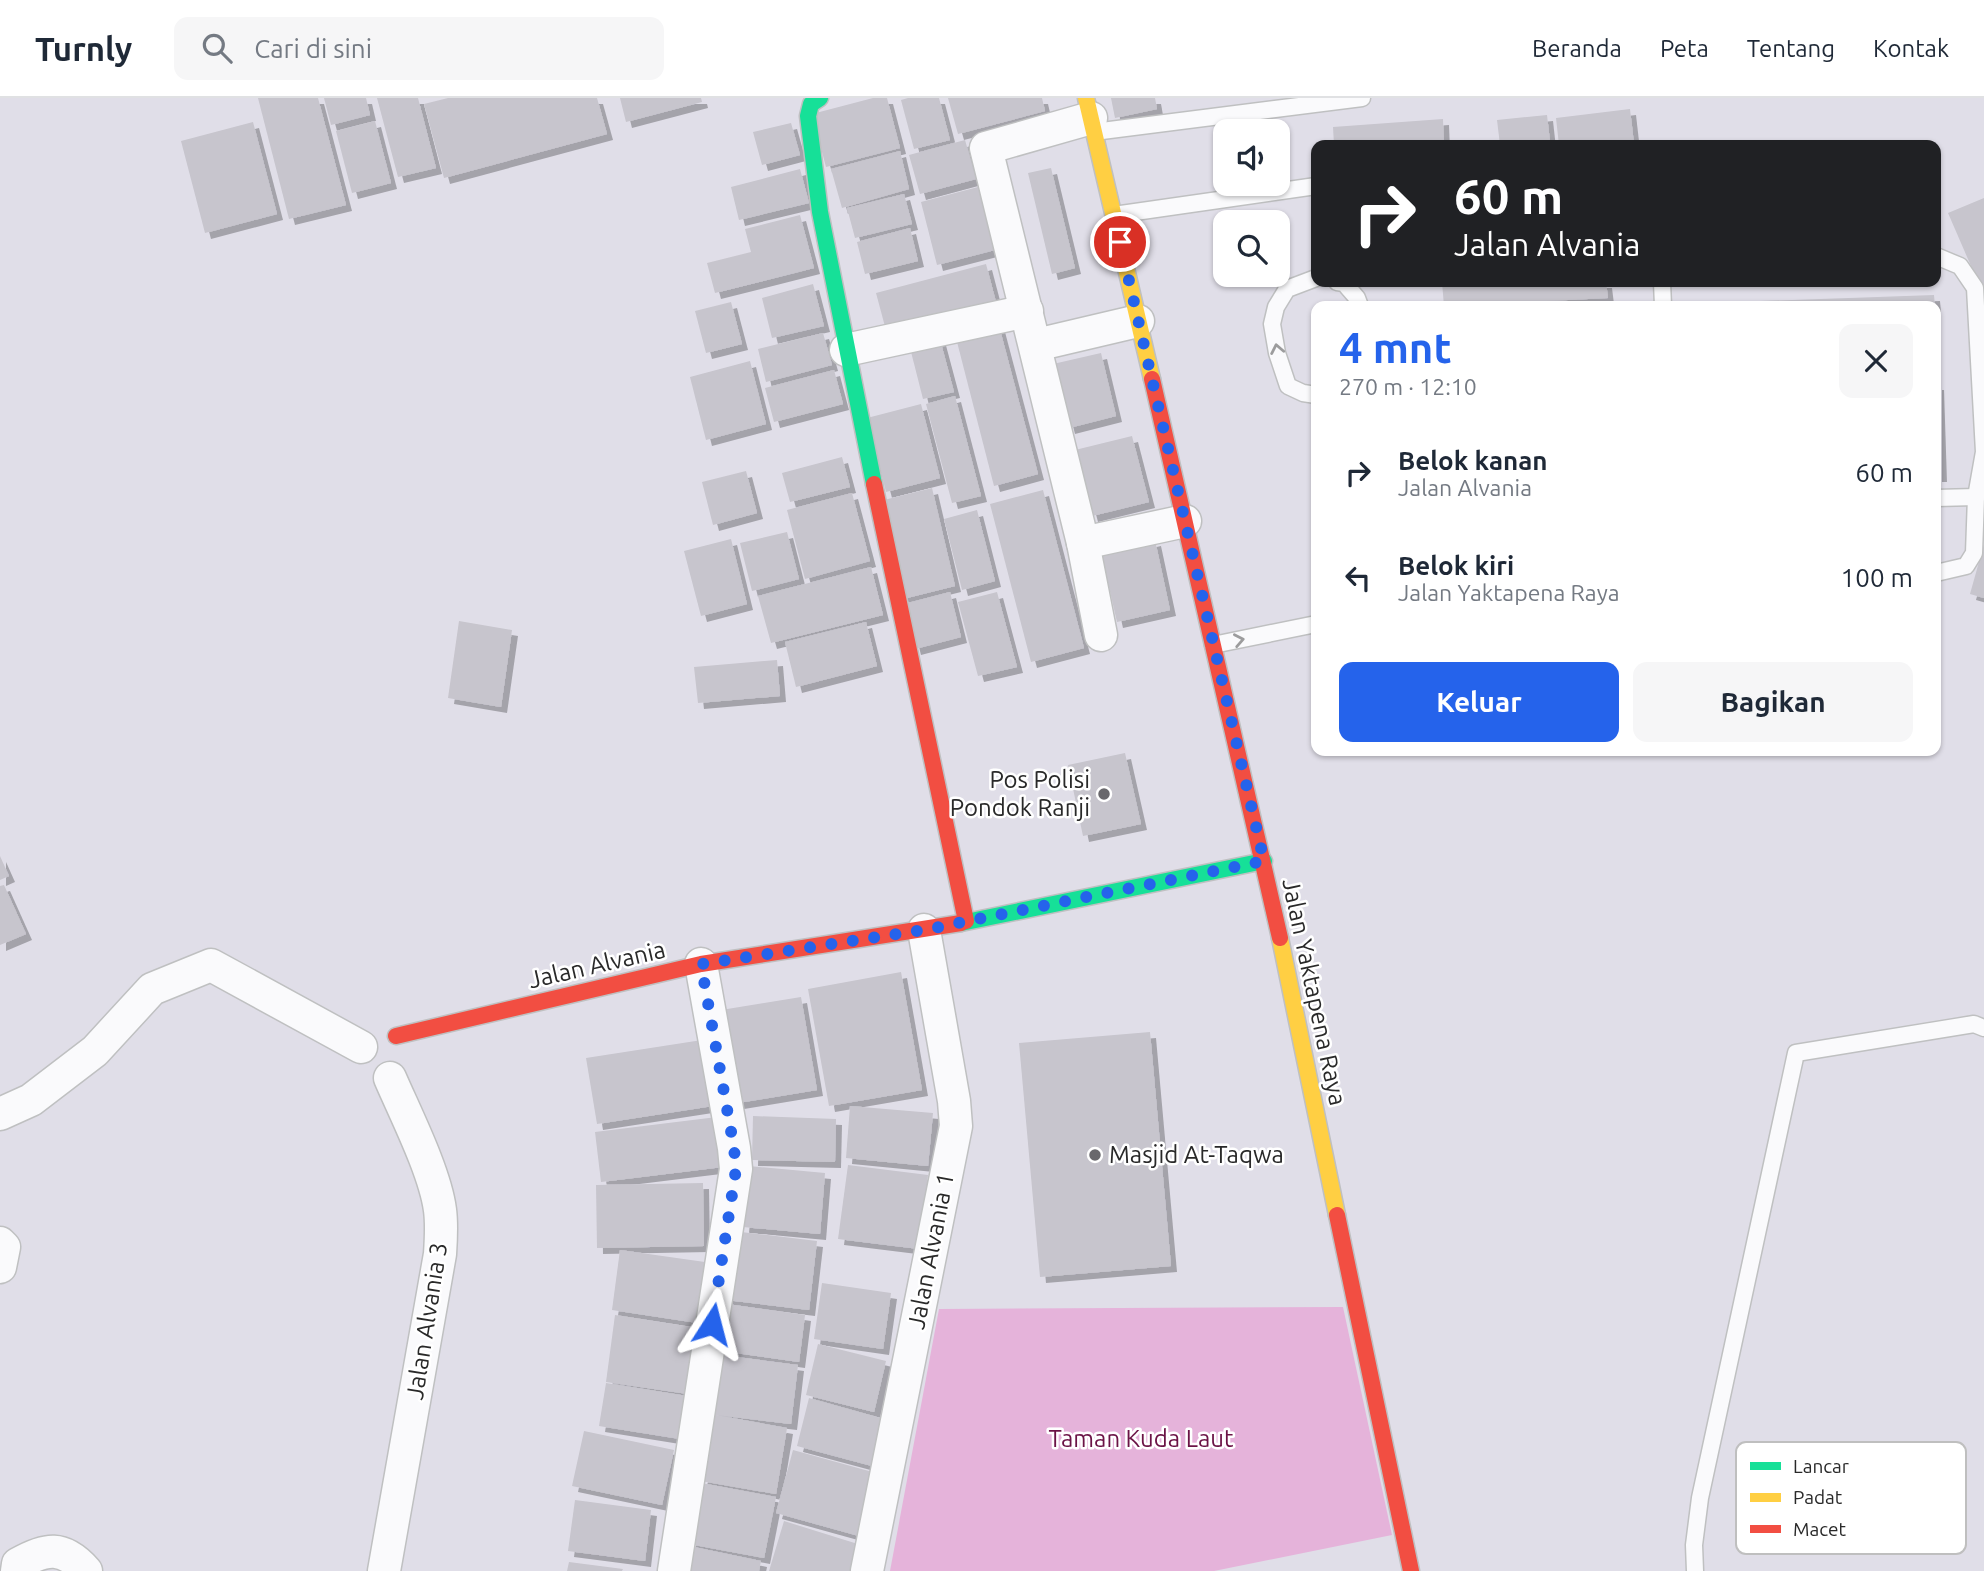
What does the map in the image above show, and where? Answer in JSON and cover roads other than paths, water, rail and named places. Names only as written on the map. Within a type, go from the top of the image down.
[{"type":"street","points":[[820,98],[811,104],[808,116],[820,212],[846,350],[966,922]]},
{"type":"street","points":[[1090,116],[986,148],[1083,542],[1101,635]]},
{"type":"street","name":"Jalan Yaktapena Raya","points":[[1090,116],[1264,861],[1411,1571]]},
{"type":"street","points":[[846,350],[1027,311]]},
{"type":"street","points":[[1036,345],[1138,321]]},
{"type":"street","points":[[1083,542],[1185,521]]},
{"type":"street","name":"Jalan Alvania","points":[[396,1036],[701,964],[924,930],[1264,861]]},
{"type":"street","name":"Jalan Alvania 1","points":[[867,1571],[956,1126],[924,930]]},
{"type":"street","points":[[674,1571],[736,1169],[701,964]]},
{"type":"street","points":[[0,1114],[31,1100],[95,1051],[152,989],[211,965],[361,1047]]},
{"type":"street","points":[[376,1034],[396,1036],[403,1044],[405,1064],[399,1073],[380,1079],[363,1067],[361,1047],[367,1038],[376,1034]]},
{"type":"street","name":"Jalan Alvania 3","points":[[384,1571],[440,1254],[441,1228],[440,1208],[427,1167],[390,1078]]},
{"type":"street","points":[[0,1243],[4,1247],[0,1267]]},
{"type":"street","points":[[17,1571],[18,1564],[50,1550],[66,1553],[86,1571]]},
{"type":"lane","points":[[1090,116],[1362,98]]},
{"type":"lane","points":[[1114,215],[1311,187]]},
{"type":"lane","points":[[1941,258],[1960,266],[1975,288],[1983,452],[1976,497],[1974,553],[1966,566],[1941,572]]},
{"type":"lane","points":[[1311,280],[1287,289],[1276,307],[1272,324],[1277,354],[1288,386],[1311,394]]},
{"type":"lane","points":[[1347,287],[1358,301]]},
{"type":"lane","points":[[1941,498],[1976,497]]},
{"type":"lane","points":[[1213,645],[1311,626]]},
{"type":"lane","points":[[1695,1571],[1694,1545],[1700,1498],[1796,1053],[1974,1024],[1984,1028]]},
{"type":"place","name":"Pos Polisi Pondok Ranji","points":[[1104,794]]},
{"type":"place","name":"Masjid At-Taqwa","points":[[1095,1155]]},
{"type":"park label","name":"Taman Kuda Laut","points":[[1141,1439]]}]
